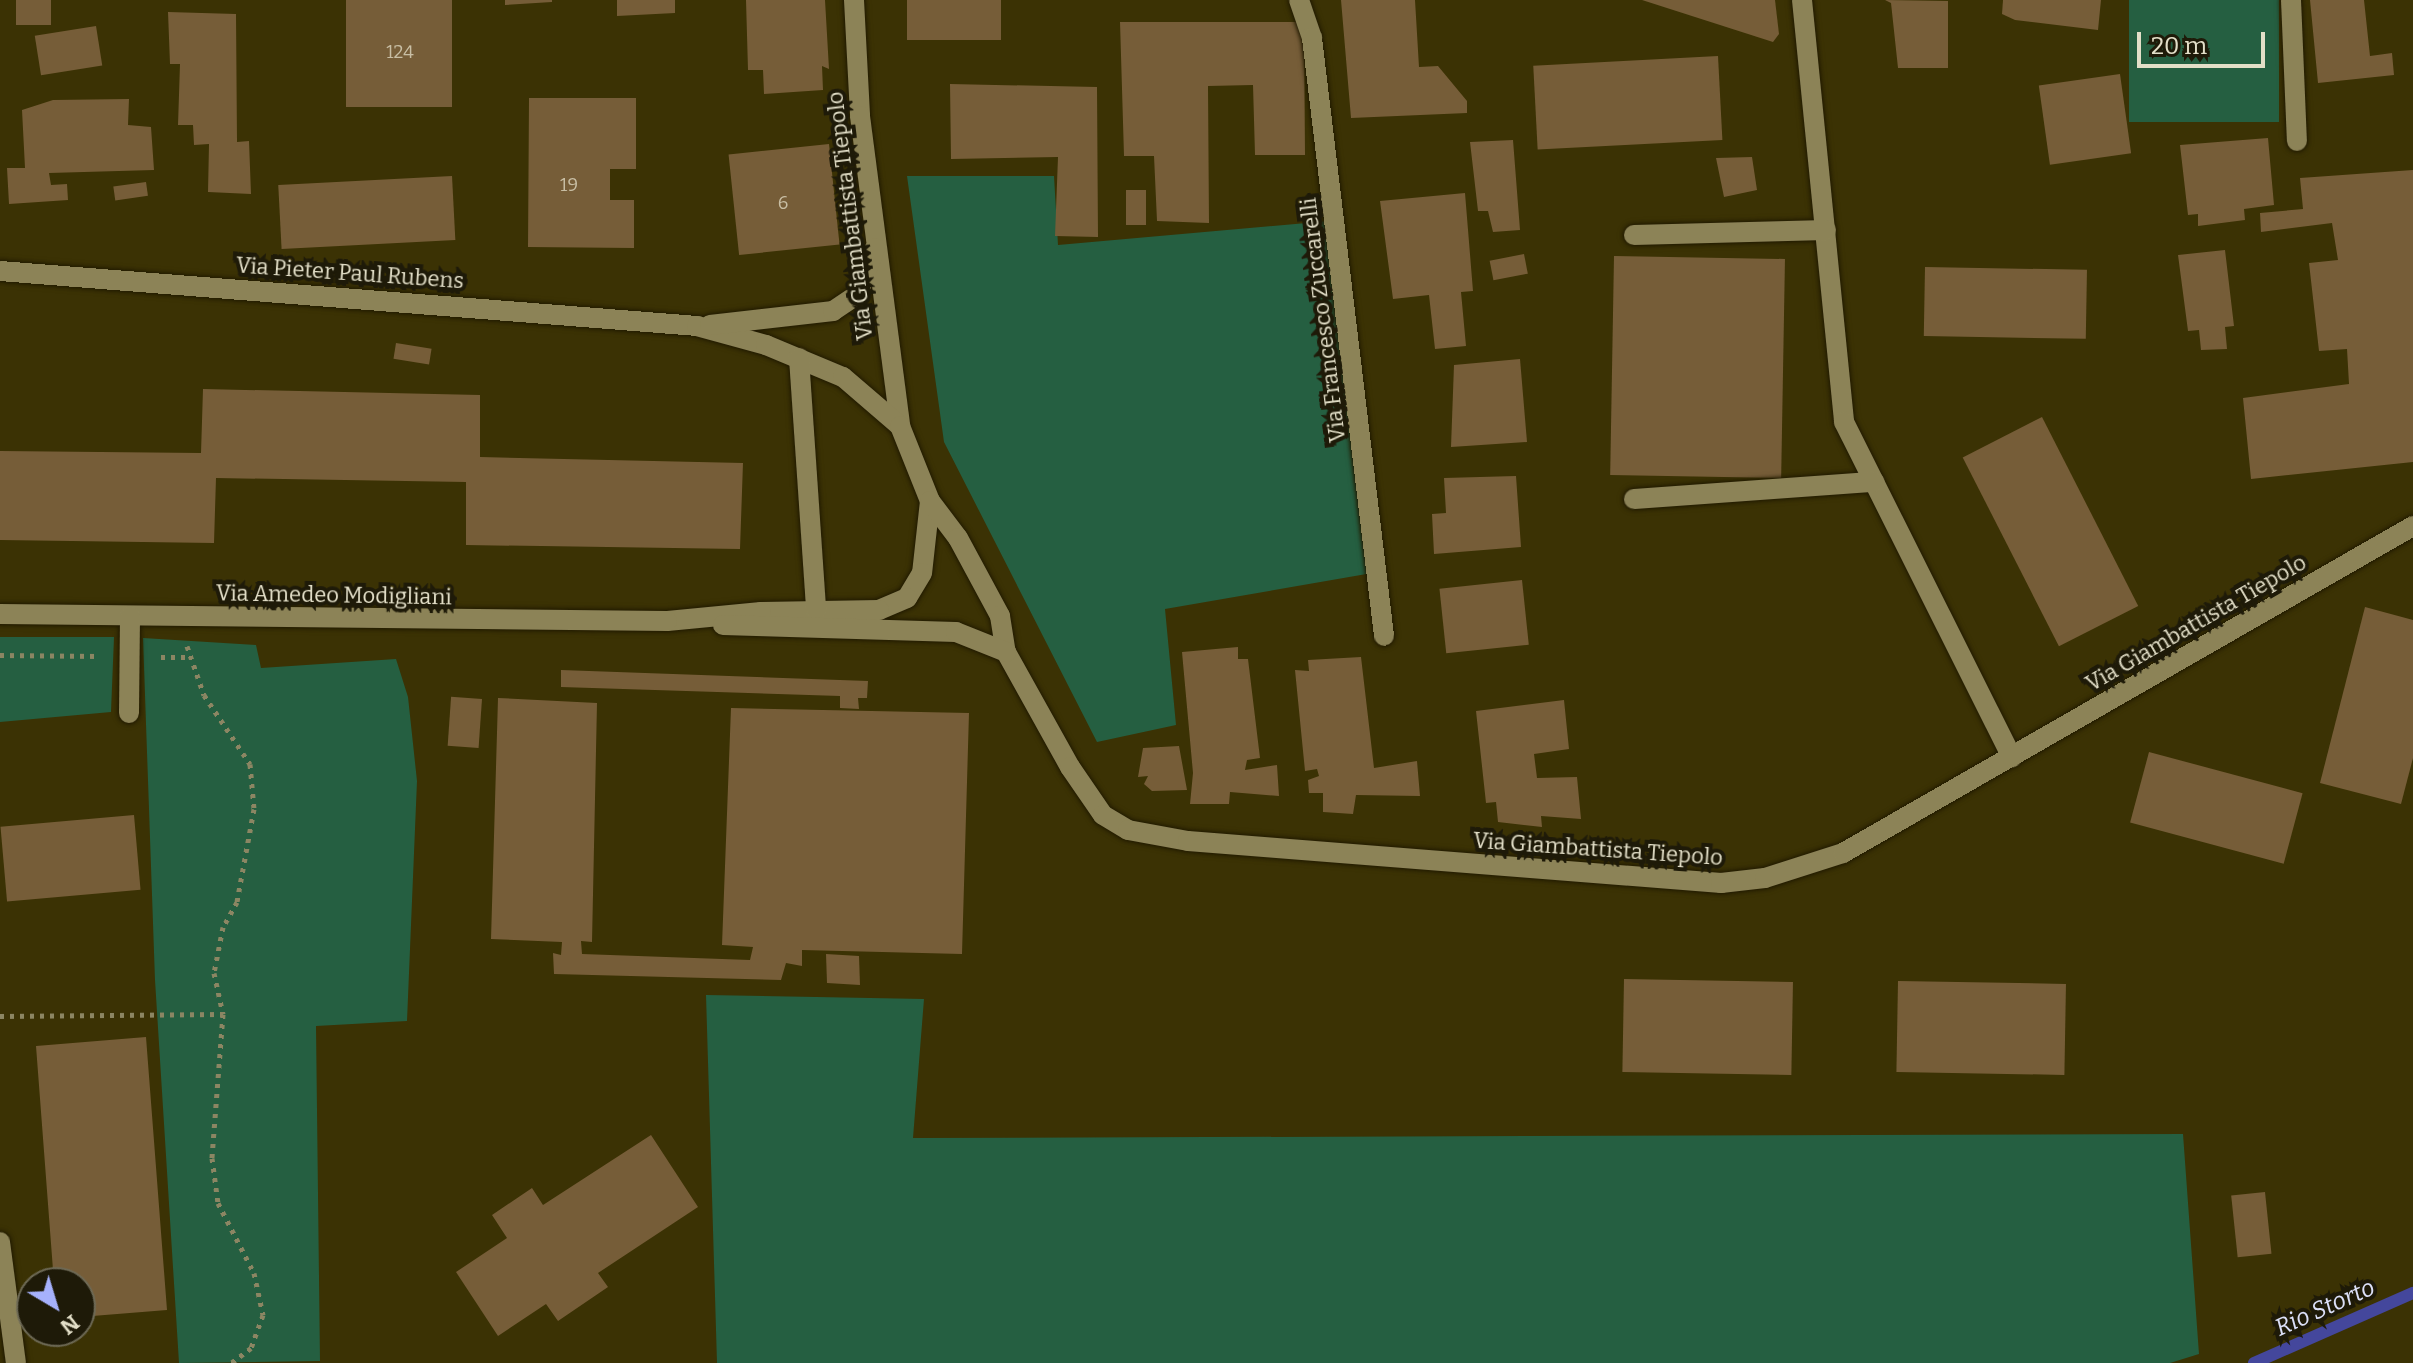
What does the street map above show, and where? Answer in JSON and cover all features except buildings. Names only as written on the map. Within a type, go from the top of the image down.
[{"type":"street","name":"Via Giambattista Tiepolo","points":[[854,0],[875,248],[885,285],[900,426],[930,501],[958,538],[1000,616],[1006,652],[1070,767],[1103,815],[1128,830],[1188,841],[1721,883],[1765,878],[1843,853],[2413,526]]},
{"type":"street","name":"Via Francesco Zuccarelli","points":[[1299,0],[1312,38],[1384,636]]},
{"type":"street","points":[[1802,0],[1844,422],[2012,757]]},
{"type":"street","points":[[2291,0],[2297,141]]},
{"type":"street","points":[[1634,235],[1826,230]]},
{"type":"street","name":"Via Pieter Paul Rubens","points":[[0,271],[697,326],[833,311],[858,294],[875,248]]},
{"type":"street","name":"Via Pieter Paul Rubens","points":[[697,326],[799,358],[843,377],[866,396]]},
{"type":"street","points":[[799,358],[816,610]]},
{"type":"street","name":"Via Giambattista Tiepolo","points":[[866,396],[900,426]]},
{"type":"street","points":[[1634,499],[1874,482]]},
{"type":"street","name":"Via Giambattista Tiepolo","points":[[907,598],[922,573],[930,501]]},
{"type":"street","name":"Via Amedeo Modigliani","points":[[667,621],[816,610],[879,610],[907,598]]},
{"type":"street","name":"Via Amedeo Modigliani","points":[[0,614],[667,621],[956,632],[1006,652]]},
{"type":"street","points":[[129,713],[130,616]]},
{"type":"street","points":[[0,1242],[16,1363]]},
{"type":"path","points":[[186,633],[188,657],[204,695],[250,764],[254,809],[237,902],[223,927],[214,973],[223,1014],[212,1158],[218,1203],[254,1273],[263,1315],[251,1348],[231,1363]]},
{"type":"path","points":[[0,655],[129,657]]},
{"type":"path","points":[[0,1016],[223,1014]]},
{"type":"green space","points":[[2129,0],[2279,0],[2279,122],[2129,122]]},
{"type":"green space","points":[[907,176],[1054,176],[1058,245],[1329,221],[1378,572],[1165,609],[1176,725],[1097,742],[944,442]]},
{"type":"green space","points":[[0,637],[114,637],[111,712],[0,722]]},
{"type":"green space","points":[[143,638],[256,645],[261,668],[396,659],[408,697],[417,781],[407,1021],[316,1026],[320,1361],[179,1363],[155,980]]},
{"type":"green space","points":[[706,995],[924,999],[913,1138],[2183,1134],[2199,1354],[2170,1363],[717,1363]]},
{"type":"waterway","name":"Rio Storto","points":[[2254,1363],[2413,1293]]}]
